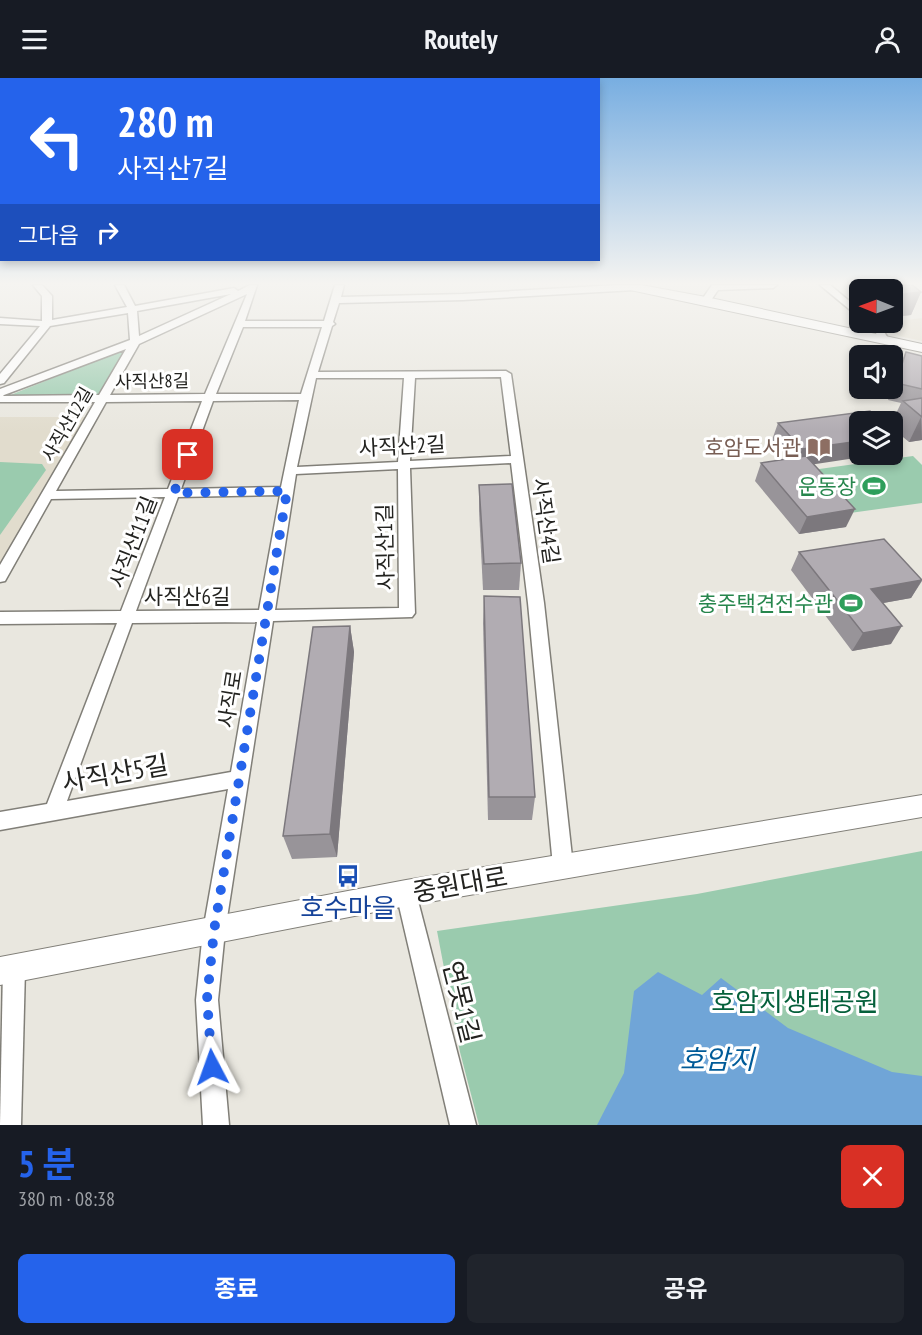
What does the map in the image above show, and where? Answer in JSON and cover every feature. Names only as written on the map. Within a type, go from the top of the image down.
[{"type":"street","points":[[0,381],[39,334]]},
{"type":"street","points":[[134,334],[135,342]]},
{"type":"street","points":[[0,393],[153,334]]},
{"type":"street","name":"사직산11길","points":[[53,812],[235,334]]},
{"type":"street","name":"사직로","points":[[211,1121],[207,999],[214,931],[287,491],[305,397],[327,334]]},
{"type":"street","points":[[856,334],[922,348]]},
{"type":"street","points":[[881,334],[884,340]]},
{"type":"street","name":"사직산12길","points":[[0,577],[135,342]]},
{"type":"street","name":"사직산4길","points":[[312,375],[506,374],[536,603],[563,866]]},
{"type":"street","name":"사직산1길","points":[[266,616],[407,613],[404,465],[410,375]]},
{"type":"street","name":"사직산8길","points":[[0,399],[305,397]]},
{"type":"street","name":"사직산2길","points":[[291,471],[516,459]]},
{"type":"street","points":[[47,495],[287,491]]},
{"type":"street","name":"사직산6길","points":[[0,618],[266,616]]},
{"type":"street","name":"사직산5길","points":[[0,821],[240,779]]},
{"type":"street","name":"중원대로","points":[[7,969],[406,893],[922,806]]},
{"type":"street","name":"연못1길","points":[[406,893],[462,1125]]},
{"type":"street","points":[[7,969],[8,1125]]},
{"type":"shaded area","points":[[896,334],[922,334],[922,341],[899,336]]},
{"type":"shaded area","points":[[0,417],[85,417],[0,564]]},
{"type":"green space","points":[[125,349],[97,397],[8,396]]},
{"type":"green space","name":"운동장","points":[[913,456],[922,465],[922,503],[850,513],[812,470],[849,465],[903,465],[903,457]]},
{"type":"green space","points":[[0,462],[42,464],[46,470],[0,535]]},
{"type":"green space","name":"호암지생태공원","points":[[922,851],[922,1125],[479,1125],[460,1052],[437,931],[697,894]]},
{"type":"water","name":"호암지","points":[[658,972],[702,995],[721,978],[788,1028],[892,1072],[922,1076],[922,1125],[597,1125],[624,1073],[634,991]]},
{"type":"building","points":[[906,352],[922,356],[922,389],[903,385],[903,361]]},
{"type":"building","points":[[922,398],[922,417],[903,401]]},
{"type":"building","points":[[849,414],[849,443],[802,449],[778,423]]},
{"type":"building","points":[[806,456],[855,509],[807,517],[761,463]]},
{"type":"building","points":[[512,484],[521,563],[484,564],[479,485]]},
{"type":"building","points":[[884,539],[922,580],[871,589],[902,626],[863,633],[799,552]]},
{"type":"building","points":[[484,596],[520,597],[535,797],[489,797]]},
{"type":"building","points":[[350,626],[330,834],[283,836],[313,627]]},
{"type":"place","name":"호암도서관","points":[[819,447]]},
{"type":"place","name":"운동장","points":[[874,486]]},
{"type":"place","name":"충주택견전수관","points":[[851,603]]},
{"type":"place","name":"호수마을","points":[[348,876]]},
{"type":"route","points":[[188,455],[174,493],[287,491],[214,931],[207,999],[212,1067]]}]
